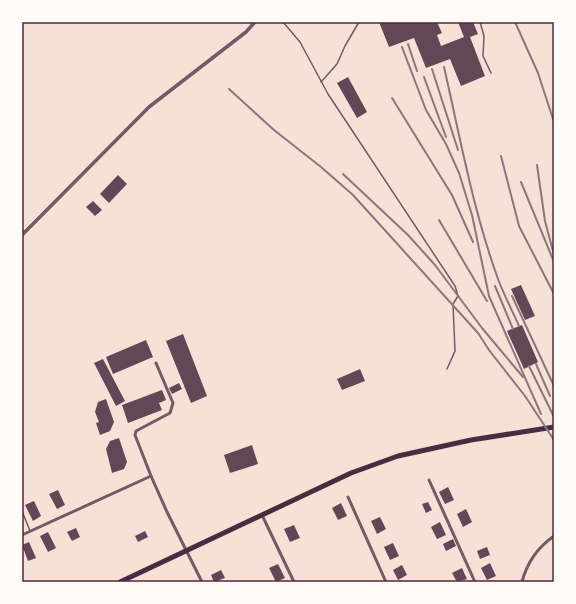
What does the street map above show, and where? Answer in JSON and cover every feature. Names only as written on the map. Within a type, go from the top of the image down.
[{"type":"highway","points":[[120,582],[350,473],[398,456],[471,440],[554,427]]},
{"type":"street","points":[[22,235],[149,107],[246,32],[255,22]]},
{"type":"street","points":[[156,363],[173,403],[173,408],[170,413],[136,431],[135,435],[167,512],[202,582]]},
{"type":"street","points":[[22,535],[151,476]]},
{"type":"street","points":[[429,480],[475,582]]},
{"type":"street","points":[[348,497],[386,582]]},
{"type":"street","points":[[262,514],[294,582]]},
{"type":"street","points":[[522,582],[526,569],[533,556],[554,536]]},
{"type":"lane","points":[[283,22],[300,42],[321,82],[455,286],[458,296],[453,304],[455,351],[447,369]]},
{"type":"lane","points":[[321,82],[337,64],[344,46],[359,22]]},
{"type":"lane","points":[[480,22],[484,36],[483,56],[491,73]]},
{"type":"lane","points":[[22,511],[30,531]]},
{"type":"building","points":[[379,22],[437,22],[442,33],[437,35],[441,46],[464,37],[458,22],[473,22],[478,34],[470,37],[485,76],[461,86],[450,59],[426,68],[414,38],[389,47]]},
{"type":"building","points":[[348,77],[367,112],[357,118],[337,83]]},
{"type":"building","points":[[118,175],[127,184],[109,203],[100,194]]},
{"type":"building","points":[[93,201],[102,210],[95,216],[86,207]]},
{"type":"building","points":[[521,285],[535,316],[525,320],[511,289]]},
{"type":"building","points":[[522,325],[538,362],[524,369],[507,331]]},
{"type":"building","points":[[183,334],[207,396],[191,403],[166,341]]},
{"type":"building","points":[[146,340],[153,357],[113,374],[106,357]]},
{"type":"building","points":[[103,359],[125,401],[116,406],[94,363]]},
{"type":"building","points":[[360,369],[365,381],[342,390],[337,379]]},
{"type":"building","points":[[179,383],[182,389],[172,394],[169,388]]},
{"type":"building","points":[[162,390],[166,400],[159,403],[162,410],[128,423],[122,405]]},
{"type":"building","points":[[106,399],[114,422],[110,431],[100,435],[96,423],[99,422],[95,412],[98,402]]},
{"type":"building","points":[[119,438],[127,462],[124,469],[112,473],[106,449],[110,441]]},
{"type":"building","points":[[252,445],[258,464],[230,473],[224,455]]},
{"type":"building","points":[[448,487],[454,500],[445,504],[439,492]]},
{"type":"building","points":[[58,490],[65,505],[57,509],[49,494]]},
{"type":"building","points":[[34,501],[41,516],[33,521],[25,505]]},
{"type":"building","points":[[428,502],[432,510],[426,513],[422,504]]},
{"type":"building","points":[[341,503],[347,516],[338,520],[332,508]]},
{"type":"building","points":[[466,509],[472,522],[463,527],[457,514]]},
{"type":"building","points":[[380,517],[386,529],[377,534],[371,521]]},
{"type":"building","points":[[440,522],[446,535],[437,539],[431,527]]},
{"type":"building","points":[[294,525],[300,538],[290,542],[284,529]]},
{"type":"building","points":[[76,528],[80,537],[72,541],[67,532]]},
{"type":"building","points":[[145,531],[148,537],[138,542],[135,536]]},
{"type":"building","points":[[48,532],[56,548],[48,552],[40,536]]},
{"type":"building","points":[[453,539],[456,546],[446,551],[443,544]]},
{"type":"building","points":[[29,542],[36,558],[28,561],[22,545]]},
{"type":"building","points":[[393,543],[399,556],[390,560],[384,547]]},
{"type":"building","points":[[487,547],[490,555],[480,559],[477,551]]},
{"type":"building","points":[[490,563],[496,576],[487,580],[481,568]]},
{"type":"building","points":[[278,564],[285,578],[276,582],[269,568]]},
{"type":"building","points":[[402,565],[407,575],[398,580],[393,570]]},
{"type":"building","points":[[462,568],[467,579],[457,582],[452,573]]},
{"type":"building","points":[[221,570],[225,578],[214,582],[211,575]]},
{"type":"railway","points":[[515,22],[538,73],[554,122]]},
{"type":"railway","points":[[408,44],[417,71]]},
{"type":"railway","points":[[402,47],[426,110],[446,144],[459,173],[472,215],[489,296],[541,414]]},
{"type":"railway","points":[[444,67],[481,227],[498,279],[519,326]]},
{"type":"railway","points":[[432,69],[458,150]]},
{"type":"railway","points":[[424,77],[446,137]]},
{"type":"railway","points":[[229,89],[274,130],[321,167],[353,195],[478,333],[489,350],[525,396],[554,440]]},
{"type":"railway","points":[[392,98],[452,195],[473,242]]},
{"type":"railway","points":[[501,156],[519,226],[554,294]]},
{"type":"railway","points":[[537,165],[545,221],[554,255]]},
{"type":"railway","points":[[343,174],[408,235],[435,265],[482,328],[523,377]]},
{"type":"railway","points":[[521,182],[554,262]]},
{"type":"railway","points":[[439,220],[487,301]]},
{"type":"railway","points":[[495,286],[513,329]]},
{"type":"railway","points":[[512,296],[554,386]]},
{"type":"railway","points":[[536,364],[550,396]]},
{"type":"railway","points":[[529,366],[554,417]]}]
